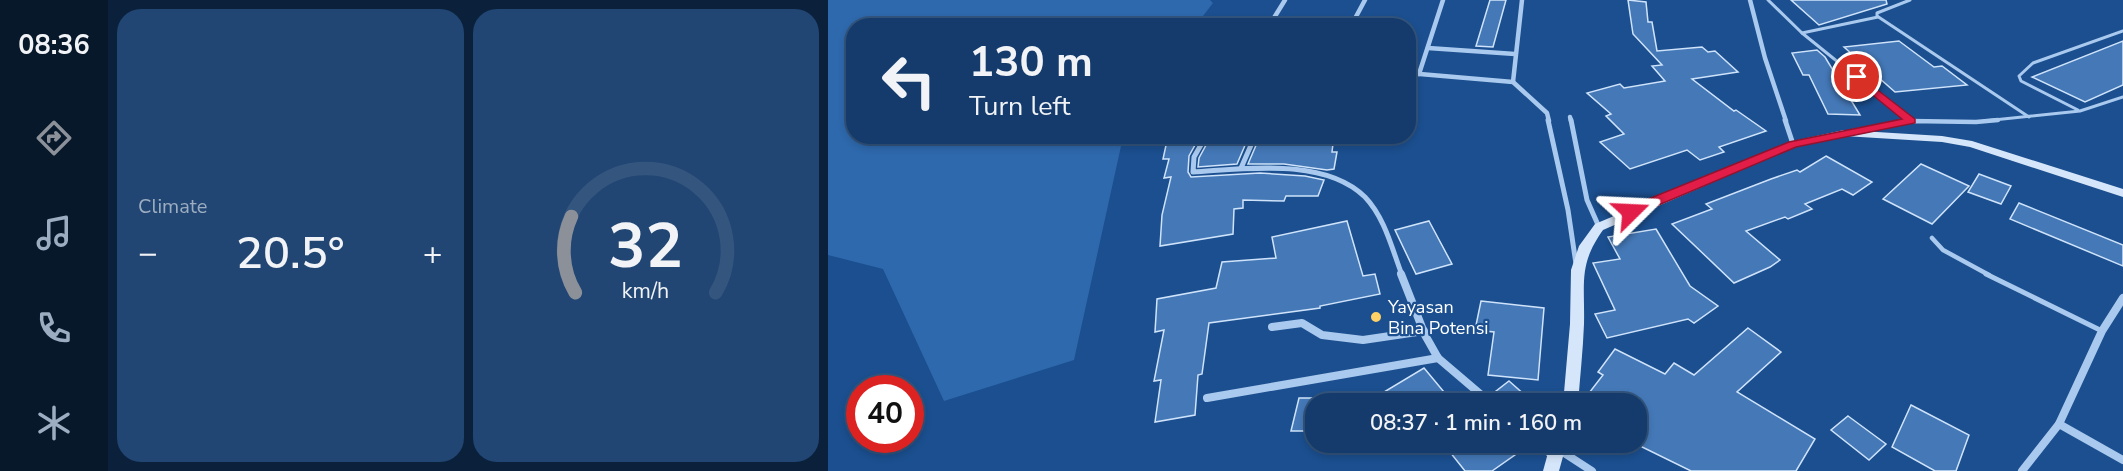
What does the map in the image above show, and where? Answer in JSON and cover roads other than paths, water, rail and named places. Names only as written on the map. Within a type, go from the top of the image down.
[{"type":"street","points":[[1274,18],[1285,0]]},
{"type":"street","points":[[1355,18],[1365,0]]},
{"type":"street","points":[[1419,74],[1443,0]]},
{"type":"street","points":[[1513,82],[1522,0]]},
{"type":"street","points":[[1750,0],[1765,58],[1793,144]]},
{"type":"street","points":[[1428,48],[1515,54]]},
{"type":"street","points":[[1416,74],[1513,82],[1547,113],[1568,210],[1577,270],[1577,324],[1571,393]]},
{"type":"street","points":[[1570,117],[1587,200],[1599,226]]},
{"type":"street","points":[[1577,270],[1585,246],[1599,226],[1793,144],[1844,133],[1942,139],[1972,144],[2123,193]]},
{"type":"street","points":[[1201,144],[1194,157],[1192,171],[1241,168],[1332,176],[1362,193],[1380,218],[1424,331],[1438,358],[1479,393]]},
{"type":"street","points":[[1241,168],[1252,144]]},
{"type":"street","points":[[2022,471],[2059,423],[2102,331],[2123,298]]},
{"type":"street","points":[[1272,327],[1302,323],[1322,335],[1363,340],[1424,331]]},
{"type":"street","points":[[1207,398],[1438,358]]},
{"type":"street","points":[[2059,423],[2123,460]]},
{"type":"street","points":[[1556,455],[1592,471]]},
{"type":"lane","points":[[1768,0],[1802,33],[1911,121]]},
{"type":"lane","points":[[1878,17],[1877,13],[1910,0]]},
{"type":"lane","points":[[1802,33],[1878,17],[2029,117]]},
{"type":"lane","points":[[2080,111],[2022,81],[2019,75],[2033,63],[2123,32]]},
{"type":"lane","points":[[1844,133],[1911,121],[1976,122],[2080,111],[2123,97]]},
{"type":"lane","points":[[1932,238],[1943,250],[1959,260],[2102,331]]},
{"type":"place","name":"Yayasan Bina Potensi","points":[[1376,317]]}]
